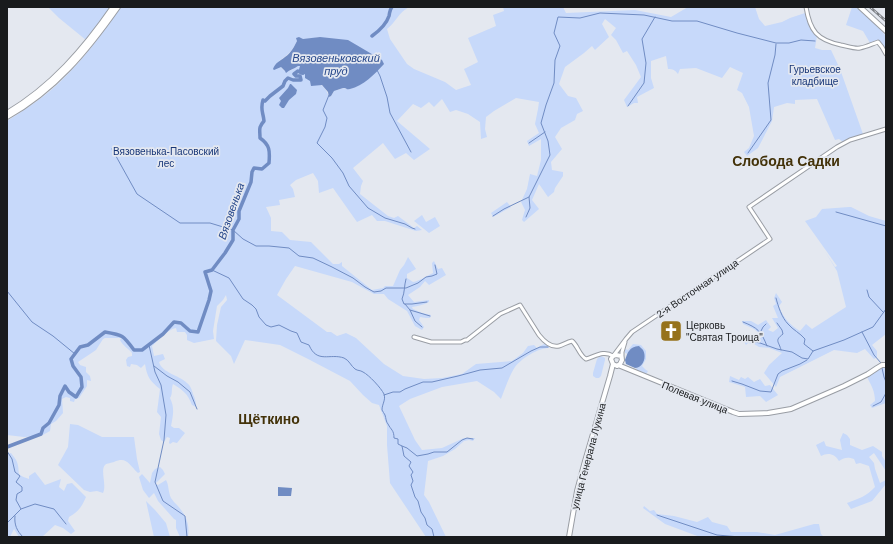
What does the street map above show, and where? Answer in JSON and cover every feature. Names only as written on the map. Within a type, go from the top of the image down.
[{"type":"main road","points":[[7,113],[33,96],[61,71],[86,44],[113,7]]},
{"type":"main road","points":[[7,117],[36,98],[64,74],[90,46],[118,7]]},
{"type":"main road","points":[[860,7],[886,30]]},
{"type":"main road","name":"Полевая улица","points":[[613,356],[619,355],[618,363],[625,368],[739,414],[768,413],[791,409],[844,386],[886,364]]},
{"type":"main road","name":"улица Генерала Лукина","points":[[569,537],[585,461],[610,376],[618,363],[611,359],[613,356]]},
{"type":"street","points":[[806,7],[813,30],[820,37],[830,43],[858,48],[878,42],[886,54]]},
{"type":"street","name":"2-я Восточная улица","points":[[613,356],[632,332],[770,240],[749,207],[837,147],[850,140],[886,129]]},
{"type":"street","points":[[414,337],[431,342],[460,342],[467,340],[500,314],[520,305],[545,341],[558,346],[572,341],[581,355],[586,359],[603,353],[613,356]]},
{"type":"street","points":[[618,363],[626,339]]},
{"type":"green space","points":[[48,7],[110,7],[86,40]]},
{"type":"green space","points":[[121,7],[409,7],[402,12],[387,29],[390,39],[407,64],[414,69],[445,82],[456,90],[471,85],[464,69],[478,62],[468,38],[496,26],[493,15],[504,11],[503,7],[563,7],[566,13],[635,10],[671,17],[688,7],[755,7],[759,19],[765,26],[782,22],[805,13],[812,32],[817,36],[815,48],[831,50],[840,69],[863,134],[843,142],[839,139],[835,140],[817,99],[795,100],[795,104],[787,103],[774,107],[772,121],[758,148],[747,156],[744,152],[749,148],[754,136],[749,107],[742,93],[737,90],[743,73],[730,67],[722,78],[696,68],[680,69],[678,74],[674,70],[668,69],[666,56],[651,61],[651,78],[654,88],[637,97],[638,103],[634,103],[627,107],[624,100],[641,77],[636,65],[627,51],[623,53],[616,40],[611,35],[616,28],[605,19],[602,24],[609,37],[595,50],[592,46],[565,67],[559,84],[568,96],[576,98],[583,111],[577,114],[575,120],[561,128],[555,137],[562,149],[551,162],[552,170],[563,172],[563,176],[554,192],[548,197],[539,184],[532,200],[539,209],[524,222],[522,220],[525,210],[521,202],[527,189],[530,174],[537,176],[541,160],[541,139],[529,146],[527,141],[539,133],[535,124],[539,102],[516,98],[486,117],[485,129],[487,137],[481,139],[480,122],[468,114],[456,110],[450,112],[442,99],[434,107],[429,102],[421,108],[413,104],[397,121],[430,149],[414,160],[406,153],[395,159],[383,143],[353,168],[363,181],[360,194],[388,216],[394,218],[398,216],[414,228],[417,226],[422,230],[416,231],[385,221],[377,221],[372,215],[357,222],[333,188],[319,193],[318,181],[313,173],[296,180],[290,185],[293,189],[295,197],[279,200],[280,205],[266,207],[271,218],[271,231],[282,232],[290,240],[311,242],[333,264],[339,264],[342,262],[342,266],[372,290],[383,288],[385,286],[393,286],[408,257],[416,269],[407,274],[407,278],[413,282],[421,280],[433,273],[432,263],[434,261],[438,269],[442,268],[446,275],[429,285],[425,281],[420,287],[408,295],[414,302],[429,300],[427,303],[412,307],[413,309],[422,313],[431,315],[430,318],[420,317],[419,320],[424,327],[422,330],[415,326],[407,311],[388,299],[384,294],[374,294],[352,282],[295,266],[277,295],[327,332],[331,332],[337,336],[346,333],[356,338],[384,364],[403,376],[424,379],[442,378],[462,374],[476,364],[512,361],[523,353],[528,346],[534,345],[537,348],[544,344],[548,344],[549,348],[545,348],[530,354],[515,367],[501,399],[494,392],[477,381],[442,387],[410,399],[399,406],[415,440],[422,450],[442,448],[464,438],[475,438],[473,441],[464,441],[455,449],[443,456],[428,461],[424,495],[446,537],[426,537],[390,483],[387,426],[379,405],[372,403],[350,381],[280,345],[245,340],[234,364],[231,356],[216,341],[217,325],[221,307],[227,300],[226,295],[217,306],[213,331],[214,339],[194,343],[187,340],[187,335],[185,332],[177,332],[176,328],[167,333],[152,346],[154,356],[163,354],[165,359],[159,362],[161,366],[184,380],[190,386],[195,400],[196,407],[192,405],[189,398],[180,388],[173,384],[170,398],[173,409],[171,426],[174,428],[179,428],[185,433],[177,443],[173,442],[170,444],[170,438],[167,437],[164,442],[161,440],[159,434],[161,417],[157,412],[160,389],[150,378],[145,364],[141,368],[137,365],[131,364],[130,367],[127,366],[126,360],[128,357],[132,356],[132,353],[121,342],[121,338],[103,339],[96,350],[78,362],[80,365],[86,367],[86,372],[90,376],[91,381],[87,380],[87,386],[79,398],[75,399],[74,402],[70,401],[70,398],[66,397],[62,399],[63,413],[51,424],[50,431],[41,436],[24,437],[7,435],[7,121],[42,98],[69,73],[100,36]],"holes":[[[320,37],[355,87],[349,89],[343,88],[334,91],[329,97],[325,89],[309,78],[300,66],[286,71],[282,68],[279,61],[290,52],[297,41]]]},
{"type":"green space","points":[[852,7],[856,7],[886,36],[886,50],[881,43],[876,40],[870,43],[863,31],[846,25]]},
{"type":"green space","points":[[507,202],[511,207],[493,217],[491,213]]},
{"type":"green space","points":[[851,207],[869,216],[886,221],[886,334],[872,345],[877,351],[877,357],[874,359],[865,349],[857,353],[834,350],[780,377],[776,387],[764,373],[769,365],[782,353],[769,348],[759,347],[754,344],[748,343],[746,345],[741,337],[761,338],[761,335],[754,329],[743,324],[742,321],[751,321],[758,325],[766,320],[771,327],[768,330],[773,332],[778,328],[772,318],[778,318],[773,306],[776,304],[774,298],[776,293],[782,302],[779,306],[785,318],[790,324],[800,331],[806,324],[812,329],[846,307],[837,271],[824,250],[835,267],[837,266],[805,221],[816,217],[822,209]]},
{"type":"green space","points":[[422,215],[426,222],[435,217],[440,226],[429,233],[414,221]]},
{"type":"green space","points":[[633,344],[641,345],[646,351],[646,359],[642,366],[648,371],[646,374],[637,371],[636,368],[639,367],[630,349],[628,354],[625,353],[625,349],[628,350]]},
{"type":"green space","points":[[601,356],[605,358],[605,360],[601,376],[596,378],[593,376],[593,373],[597,359]]},
{"type":"green space","points":[[886,367],[886,403],[872,408],[870,405],[875,401],[874,394],[867,377]]},
{"type":"green space","points":[[730,376],[739,380],[741,377],[745,379],[748,377],[754,382],[760,379],[765,386],[770,385],[778,395],[766,402],[760,396],[746,397],[745,387],[729,382]]},
{"type":"green space","points":[[70,424],[78,425],[102,437],[134,437],[140,472],[138,473],[128,462],[118,460],[105,465],[104,467],[103,493],[84,490],[58,465],[68,447]]},
{"type":"green space","points":[[843,433],[850,439],[850,445],[862,450],[873,446],[882,452],[882,456],[886,462],[886,471],[874,453],[869,457],[874,463],[880,483],[886,480],[886,484],[872,501],[851,509],[847,503],[866,495],[875,487],[869,466],[860,463],[856,464],[854,459],[850,458],[845,458],[839,461],[831,454],[821,456],[816,445],[824,441],[826,446],[842,450],[840,440]]},
{"type":"green space","points":[[11,453],[17,461],[21,476],[29,479],[29,476],[35,472],[45,485],[61,479],[59,487],[64,491],[67,484],[72,483],[86,497],[79,509],[69,517],[68,521],[75,531],[71,534],[63,528],[55,525],[42,537],[19,537],[14,529],[10,537],[7,537],[7,454]]},
{"type":"green space","points":[[160,467],[165,474],[155,484],[158,485],[166,480],[171,498],[183,512],[187,520],[188,537],[180,537],[176,528],[176,520],[158,501],[154,493],[149,498],[143,490],[139,477],[142,474],[150,483],[152,473],[155,469]]},
{"type":"green space","points":[[146,501],[166,523],[170,537],[154,537]]},
{"type":"green space","points":[[644,506],[650,511],[654,510],[657,514],[674,516],[697,522],[708,517],[712,522],[727,526],[731,532],[757,532],[775,535],[814,524],[819,524],[821,534],[824,537],[700,537],[665,524],[643,508]]},
{"type":"water","name":"Вязовеньковский пруд","points":[[299,37],[303,39],[320,37],[348,40],[382,60],[384,64],[373,76],[360,85],[350,89],[343,88],[334,91],[329,97],[328,92],[322,85],[311,86],[310,81],[305,78],[305,74],[302,75],[298,73],[300,66],[286,73],[281,67],[274,70],[273,69],[276,64],[291,52],[297,41],[296,38]]},
{"type":"water","points":[[290,84],[297,90],[296,94],[289,100],[284,108],[282,108],[279,105],[281,101],[279,98]]},
{"type":"water","points":[[639,346],[643,350],[645,356],[644,362],[638,368],[635,368],[626,364],[625,360],[631,349]]},
{"type":"water","points":[[278,487],[292,488],[291,496],[278,496]]},
{"type":"waterway","name":"Вязовенька","points":[[372,36],[380,30],[386,22],[392,7]]},
{"type":"waterway","points":[[526,217],[530,208],[529,197],[550,155],[548,141],[541,123],[554,83],[555,60],[560,46],[554,33],[558,17],[580,18],[600,13],[644,15],[672,21],[697,21],[776,43],[789,43],[801,40],[815,41]]},
{"type":"waterway","points":[[628,106],[644,83],[646,63],[642,39],[655,17]]},
{"type":"waterway","points":[[748,153],[771,120],[768,83],[775,55],[776,44]]},
{"type":"waterway","points":[[377,70],[387,97],[390,113],[411,152]]},
{"type":"waterway","name":"Вязовенька","points":[[7,447],[41,434],[43,428],[49,423],[59,405],[60,396],[65,386],[69,392],[76,397],[82,387],[81,377],[73,366],[71,359],[80,347],[88,345],[105,332],[122,336],[134,350],[142,350],[163,334],[174,322],[181,323],[190,331],[198,332],[211,291],[205,272],[212,270],[233,240],[233,230],[239,219],[239,211],[251,182],[254,168],[262,169],[269,163],[268,146],[260,138],[260,127],[264,121],[262,108],[263,100],[265,101],[283,86],[288,78],[293,80],[301,80],[300,76],[296,76],[294,74],[298,71],[303,73]]},
{"type":"waterway","points":[[329,95],[323,110],[327,118],[325,127],[317,143],[332,158],[343,173],[349,186],[368,208],[385,218],[405,224],[415,229]]},
{"type":"waterway","points":[[529,143],[545,132]]},
{"type":"waterway","points":[[112,149],[137,194],[180,223],[210,223],[233,230],[243,239],[256,246],[289,248],[299,256],[313,258],[332,267],[353,278],[374,292],[381,291],[386,288],[406,288],[418,283],[426,277],[437,274],[435,265]]},
{"type":"waterway","points":[[493,216],[529,197]]},
{"type":"waterway","points":[[836,212],[886,226]]},
{"type":"waterway","points":[[212,270],[229,278],[243,299],[256,309],[259,317],[266,325],[271,327],[279,325],[297,333],[301,342],[309,345],[312,351],[320,356],[346,359],[355,369],[362,371],[378,385],[385,398],[382,410],[393,432],[394,438],[398,439],[398,444],[402,446],[404,456],[411,462],[409,466],[413,472],[411,475],[413,481],[411,485],[421,512],[427,525],[432,529],[434,537]]},
{"type":"waterway","points":[[406,279],[402,299],[404,304],[427,302]]},
{"type":"waterway","points":[[867,290],[869,297],[883,312]]},
{"type":"waterway","points":[[7,291],[32,322],[53,336],[75,354]]},
{"type":"waterway","points":[[776,298],[780,312],[784,319],[805,339],[804,344],[813,351]]},
{"type":"waterway","points":[[405,304],[410,310],[415,321],[422,327]]},
{"type":"waterway","points":[[749,341],[792,352],[802,358],[808,359],[813,351],[844,340],[873,327],[886,309]]},
{"type":"waterway","points":[[410,310],[430,316]]},
{"type":"waterway","points":[[743,322],[752,326],[758,331],[763,337],[767,346]]},
{"type":"waterway","points":[[777,323],[783,334],[778,340],[781,350]]},
{"type":"waterway","points":[[761,331],[766,324]]},
{"type":"waterway","points":[[862,332],[874,355],[881,363]]},
{"type":"waterway","points":[[149,345],[155,372],[161,385],[166,415],[164,440],[155,482],[163,501],[185,516],[187,537]]},
{"type":"waterway","points":[[384,395],[393,392],[400,392],[423,382],[432,382],[480,370],[502,368],[531,351],[540,347],[548,347]]},
{"type":"waterway","points":[[732,381],[760,391],[771,392],[778,374],[807,360]]},
{"type":"waterway","points":[[154,366],[190,392],[197,409]]},
{"type":"waterway","points":[[882,368],[886,382]]},
{"type":"waterway","points":[[873,406],[881,402],[886,393]]},
{"type":"waterway","points":[[402,446],[417,456],[434,452],[447,452],[462,440],[467,438],[473,439]]},
{"type":"waterway","points":[[7,451],[12,459],[15,472],[20,476],[16,482],[22,487],[22,491],[17,494],[16,500],[21,509],[7,523]]},
{"type":"waterway","points":[[21,509],[35,504],[54,509],[66,524]]},
{"type":"waterway","points":[[657,515],[717,535],[740,537]]},
{"type":"waterway","points":[[15,516],[16,528],[23,537]]},
{"type":"railway","points":[[870,7],[886,21]]},
{"type":"place","name":"Церковь \"Святая Троица\"","points":[[671,331]]},
{"type":"district","name":"Слобода Садки","points":[[786,161]]},
{"type":"district","name":"Щёткино","points":[[269,419]]},
{"type":"park label","name":"Гурьевское кладбище","points":[[815,74]]},
{"type":"park label","name":"Вязовенька-Пасовский лес","points":[[166,156]]}]
